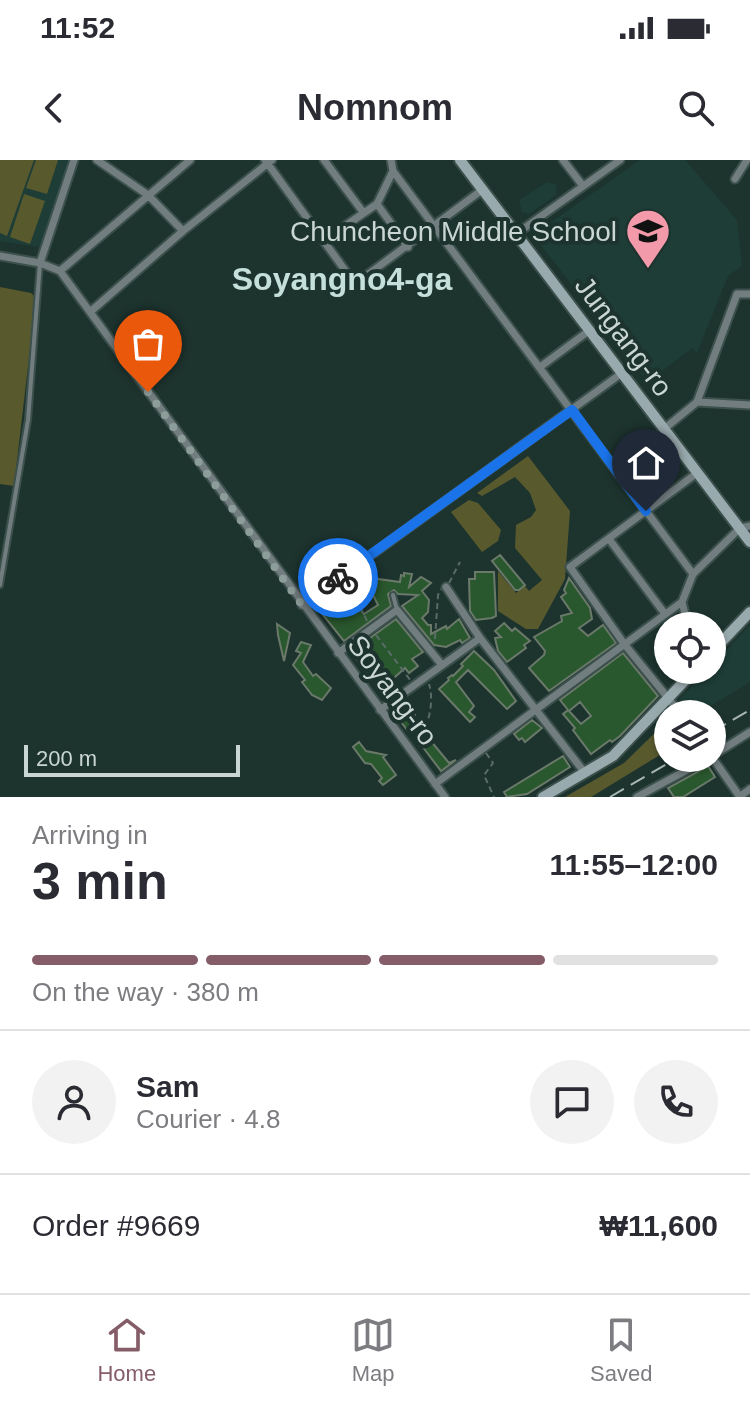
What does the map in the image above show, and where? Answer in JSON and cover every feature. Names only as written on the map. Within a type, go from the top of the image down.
[{"type":"street","points":[[40,263],[74,160]]},
{"type":"street","points":[[0,256],[40,263],[60,271],[190,160]]},
{"type":"street","points":[[324,160],[363,212]]},
{"type":"street","points":[[391,160],[393,171],[693,574]]},
{"type":"street","name":"Jungang-ro","points":[[460,160],[697,473],[745,527],[750,542]]},
{"type":"street","points":[[563,160],[583,186]]},
{"type":"street","points":[[516,234],[620,160]]},
{"type":"street","points":[[735,179],[747,160]]},
{"type":"street","points":[[101,161],[148,195],[183,231]]},
{"type":"street","points":[[90,312],[268,161],[355,284],[482,190]]},
{"type":"street","points":[[323,241],[377,204],[393,171]]},
{"type":"street","points":[[377,204],[408,247]]},
{"type":"street","name":"Soyang-ro","points":[[60,271],[445,797]]},
{"type":"street","points":[[664,429],[697,402],[737,294],[750,294]]},
{"type":"street","points":[[540,367],[590,330]]},
{"type":"street","points":[[302,605],[622,373]]},
{"type":"street","points":[[697,402],[750,405]]},
{"type":"street","points":[[671,700],[625,645],[570,567],[697,473]]},
{"type":"street","points":[[668,612],[687,596],[693,574],[745,527]]},
{"type":"street","points":[[609,539],[664,612]]},
{"type":"street","points":[[446,587],[480,638],[585,773]]},
{"type":"street","points":[[682,602],[684,612]]},
{"type":"street","points":[[338,653],[397,610],[442,665]]},
{"type":"street","points":[[726,637],[750,612]]},
{"type":"street","points":[[435,784],[654,623]]},
{"type":"street","points":[[380,710],[480,638]]},
{"type":"street","points":[[543,797],[613,756],[682,684]]},
{"type":"street","points":[[726,747],[750,732]]},
{"type":"street","points":[[637,797],[683,772]]},
{"type":"street","points":[[722,772],[739,797],[750,789]]},
{"type":"lane","points":[[0,585],[28,420],[40,263]]},
{"type":"lane","points":[[393,595],[397,610]]},
{"type":"path","points":[[435,639],[438,595],[440,589],[452,579],[460,562]]},
{"type":"path","points":[[410,750],[421,743],[430,716],[430,686],[424,678]]},
{"type":"path","points":[[483,749],[493,763],[484,775],[494,797]]},
{"type":"shaded area","points":[[0,160],[72,160],[43,248],[0,241]]},
{"type":"shaded area","name":"Chuncheon Middle School","points":[[640,160],[685,160],[737,220],[742,266],[728,276],[697,353],[692,348],[648,382],[533,235]]},
{"type":"shaded area","points":[[547,182],[556,185],[556,195],[529,214],[522,212],[519,200]]},
{"type":"shaded area","points":[[750,625],[750,682],[720,700],[679,700],[694,684],[726,684],[726,650]]},
{"type":"green space","points":[[0,160],[34,160],[7,236],[0,233]]},
{"type":"green space","points":[[36,160],[58,160],[47,194],[26,188]]},
{"type":"green space","points":[[24,194],[45,201],[30,244],[10,237]]},
{"type":"green space","points":[[0,287],[31,293],[36,298],[14,486],[0,484]]},
{"type":"green space","points":[[528,456],[570,511],[565,579],[538,629],[526,629],[498,611],[498,571],[516,593],[525,586],[529,591],[542,580],[515,548],[516,525],[531,517],[536,510],[530,493],[515,477],[482,496],[477,493]]},
{"type":"green space","points":[[469,500],[478,503],[501,530],[498,541],[482,552],[451,512]]},
{"type":"green space","points":[[654,734],[654,759],[591,797],[565,797],[624,763]]},
{"type":"building","points":[[500,555],[525,585],[519,590],[515,590],[492,561]]},
{"type":"building","points":[[475,572],[494,572],[496,616],[492,618],[476,620],[470,611],[469,579],[475,579]]},
{"type":"building","points":[[404,573],[412,574],[409,587],[421,577],[431,583],[422,591],[429,600],[428,612],[422,618],[431,625],[431,634],[446,626],[447,629],[459,619],[470,638],[446,647],[434,645],[402,606],[418,595],[398,594],[394,590],[388,594],[391,606],[344,641],[320,611],[323,608],[320,605],[338,591],[341,595],[353,586],[353,600],[364,614],[378,605],[364,577],[400,582]]},
{"type":"building","points":[[569,578],[590,608],[592,619],[579,628],[588,636],[603,625],[616,643],[549,691],[529,668],[545,651],[534,637],[562,621],[561,616],[572,613],[561,597],[566,593],[564,590]]},
{"type":"building","points":[[396,619],[423,652],[412,659],[418,666],[409,673],[405,668],[391,681],[395,686],[384,695],[380,690],[383,688],[369,676],[351,652]]},
{"type":"building","points":[[504,623],[530,641],[524,645],[526,648],[507,662],[498,651],[495,638],[501,637],[495,631]]},
{"type":"building","points":[[277,624],[290,633],[284,661],[278,635]]},
{"type":"building","points":[[301,642],[311,645],[303,662],[313,676],[316,674],[331,688],[322,700],[312,695],[293,665],[301,653],[296,651]]},
{"type":"building","points":[[474,651],[494,670],[516,701],[507,709],[468,670],[456,682],[474,706],[469,712],[475,717],[470,722],[439,689]]},
{"type":"building","points":[[623,653],[658,696],[620,736],[591,754],[563,714],[568,710],[560,700]],"holes":[[[580,702],[591,716],[581,724],[569,711]]]},
{"type":"building","points":[[403,704],[406,708],[409,706],[415,715],[413,728],[408,731],[393,712]]},
{"type":"building","points":[[532,720],[542,728],[525,742],[522,738],[519,740],[514,734]]},
{"type":"building","points":[[430,740],[449,763],[456,760],[441,771],[422,746]]},
{"type":"building","points":[[359,742],[366,751],[386,755],[383,757],[396,775],[383,785],[379,781],[382,778],[371,764],[365,763],[353,747]]},
{"type":"building","points":[[563,756],[570,767],[527,794],[507,797],[504,792]]},
{"type":"building","points":[[697,772],[712,772],[715,777],[683,797],[674,797],[668,788]]},
{"type":"railway","points":[[726,724],[750,710]]},
{"type":"railway","points":[[610,797],[654,771]]},
{"type":"way so far","points":[[148,392],[302,605],[338,578]]},
{"type":"place","name":"Chuncheon Middle School","points":[[648,270]]},
{"type":"district","name":"Soyangno4-ga","points":[[342,279]]},
{"type":"route","points":[[338,578],[572,410],[646,511]]}]
